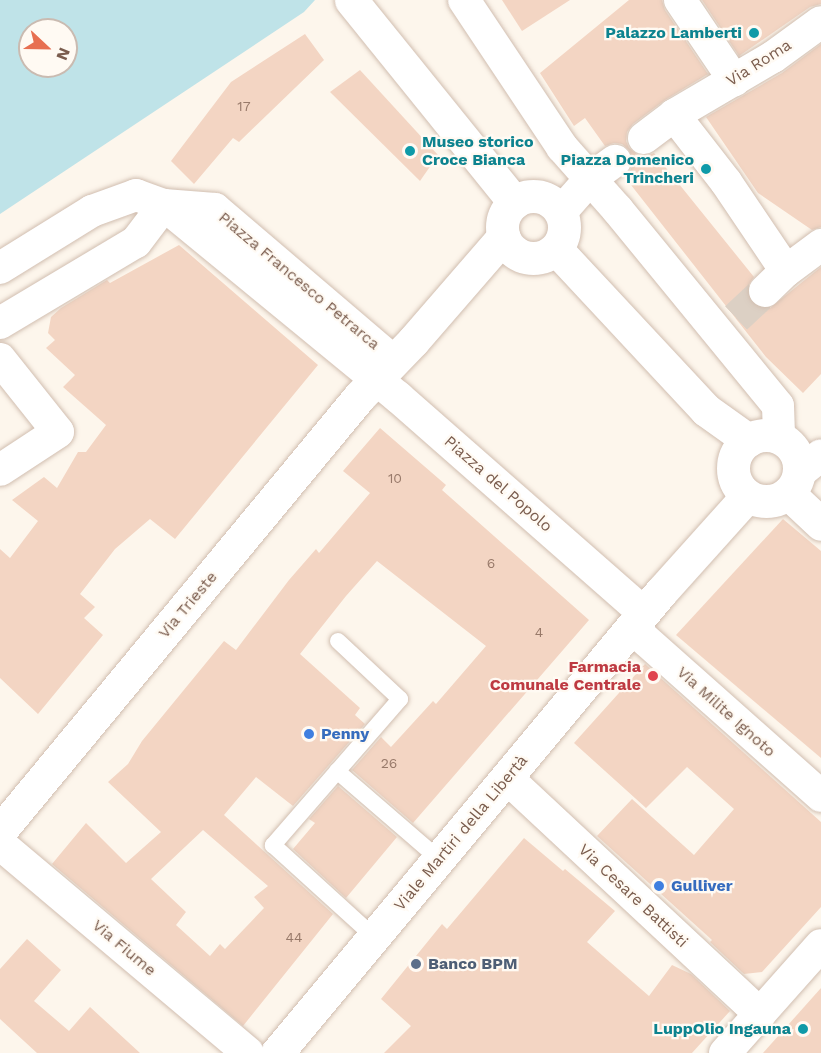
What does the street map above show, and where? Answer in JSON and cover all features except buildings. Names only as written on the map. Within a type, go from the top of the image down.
[{"type":"street","points":[[351,0],[514,202]]},
{"type":"street","points":[[464,0],[562,147],[728,326],[778,406],[764,439],[738,450],[733,464],[737,485],[747,496],[768,502],[802,473]]},
{"type":"street","points":[[680,0],[734,80]]},
{"type":"street","name":"Via Roma","points":[[685,108],[773,57],[821,22]]},
{"type":"street","points":[[644,138],[685,108],[726,182],[775,281],[820,245]]},
{"type":"street","points":[[555,206],[615,161]]},
{"type":"street","points":[[0,268],[92,211],[136,195],[164,205],[136,242],[0,323]]},
{"type":"street","points":[[532,196],[555,206],[564,233],[556,249],[546,256],[533,259],[520,256],[509,248],[503,237],[501,226],[504,216],[514,202],[532,196]]},
{"type":"street","name":"Piazza del Popolo","points":[[164,205],[385,371],[638,621]]},
{"type":"street","points":[[385,371],[503,237]]},
{"type":"street","points":[[556,249],[706,410],[795,452],[821,525]]},
{"type":"street","points":[[0,359],[58,432],[0,470]]},
{"type":"street","name":"Via Trieste","points":[[0,831],[385,371]]},
{"type":"street","points":[[638,621],[747,496]]},
{"type":"street","name":"Viale Martiri della Libertà","points":[[277,1053],[638,621]]},
{"type":"street","name":"Via Milite Ignoto","points":[[638,621],[821,796]]},
{"type":"street","name":"Via Cesare Battisti","points":[[507,777],[760,1014]]},
{"type":"street","name":"Via Fiume","points":[[0,844],[248,1053]]},
{"type":"street","points":[[725,1053],[821,945]]},
{"type":"lane","points":[[338,640],[400,699],[273,845],[374,937]]},
{"type":"lane","points":[[337,771],[439,859]]},
{"type":"water","points":[[0,0],[315,0],[304,12],[0,214]]},
{"type":"tunnel","points":[[736,318],[765,291]]},
{"type":"place","name":"Palazzo Lamberti","points":[[754,33]]},
{"type":"place","name":"Museo storico Croce Bianca","points":[[410,151]]},
{"type":"place","name":"Piazza Domenico Trincheri","points":[[706,169]]},
{"type":"place","name":"Farmacia Comunale Centrale","points":[[653,676]]},
{"type":"place","name":"Penny","points":[[309,734]]},
{"type":"place","name":"Gulliver","points":[[659,886]]},
{"type":"place","name":"Banco BPM","points":[[416,964]]},
{"type":"place","name":"LuppOlio Ingauna","points":[[803,1029]]}]
